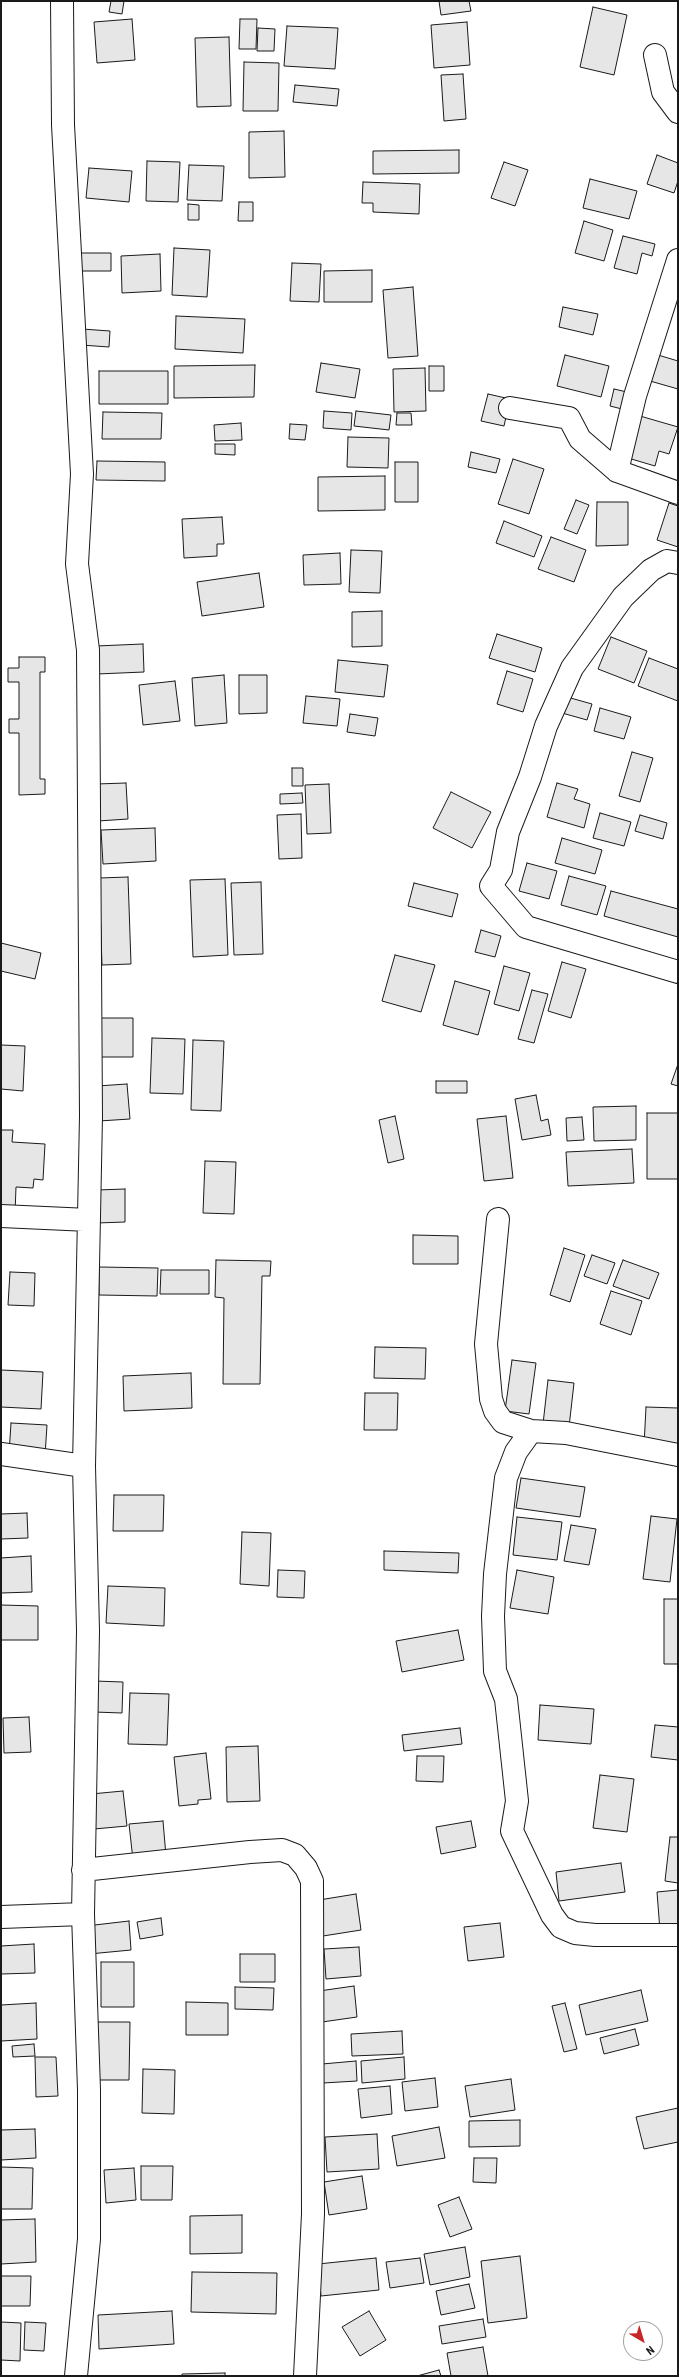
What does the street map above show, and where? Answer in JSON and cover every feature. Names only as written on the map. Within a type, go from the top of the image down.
[{"type":"street","points":[[62,1],[63,125],[82,474],[77,564],[88,650],[91,1116],[84,1466],[88,1631],[83,1870],[89,2090],[89,2239],[76,2376]]},
{"type":"street","points":[[655,55],[663,92],[678,112]]},
{"type":"street","points":[[617,471],[635,396],[678,260]]},
{"type":"street","points":[[510,408],[569,418],[580,439],[617,471],[678,493]]},
{"type":"street","points":[[678,563],[667,562],[651,570],[623,597],[572,668],[546,726],[530,776],[508,832],[501,870],[491,886],[526,927],[678,972]]},
{"type":"street","points":[[1,1216],[89,1220]]},
{"type":"street","points":[[498,1219],[486,1344],[491,1399],[495,1411],[503,1422],[531,1431],[566,1433],[678,1455]]},
{"type":"street","points":[[531,1431],[516,1452],[506,1478],[495,1574],[493,1616],[495,1671],[506,1699],[517,1801],[512,1831],[552,1916],[561,1927],[575,1933],[594,1935],[678,1935]]},
{"type":"street","points":[[1,1454],[84,1466]]},
{"type":"street","points":[[83,1870],[250,1852],[282,1850],[295,1855],[306,1868],[312,1881],[313,2214],[305,2376]]},
{"type":"street","points":[[1,1917],[83,1914]]},
{"type":"building","points":[[111,1],[124,1],[122,14],[109,12]]},
{"type":"building","points":[[439,1],[469,1],[471,11],[441,15]]},
{"type":"building","points":[[593,7],[627,15],[614,75],[580,67]]},
{"type":"building","points":[[132,19],[135,60],[97,63],[94,22]]},
{"type":"building","points":[[240,19],[257,19],[256,49],[239,49]]},
{"type":"building","points":[[467,22],[470,65],[434,68],[431,25]]},
{"type":"building","points":[[287,26],[338,28],[335,69],[284,66]]},
{"type":"building","points":[[258,28],[275,29],[274,51],[257,51]]},
{"type":"building","points":[[229,37],[231,106],[197,107],[195,38]]},
{"type":"building","points":[[244,62],[279,63],[278,111],[243,111]]},
{"type":"building","points":[[463,74],[466,119],[444,121],[441,75]]},
{"type":"building","points":[[295,85],[339,89],[337,106],[293,102]]},
{"type":"building","points":[[284,131],[285,177],[249,178],[249,132]]},
{"type":"building","points":[[459,150],[459,173],[373,174],[373,151]]},
{"type":"building","points":[[657,155],[678,163],[678,181],[674,193],[647,184]]},
{"type":"building","points":[[147,161],[180,162],[178,202],[146,201]]},
{"type":"building","points":[[504,162],[528,170],[515,206],[491,198]]},
{"type":"building","points":[[189,165],[224,166],[222,201],[187,200]]},
{"type":"building","points":[[89,168],[132,171],[129,202],[86,198]]},
{"type":"building","points":[[590,179],[637,191],[629,219],[583,208]]},
{"type":"building","points":[[363,182],[420,184],[419,214],[373,212],[373,203],[362,203]]},
{"type":"building","points":[[239,202],[253,202],[253,221],[238,221]]},
{"type":"building","points":[[188,204],[199,205],[199,220],[188,220]]},
{"type":"building","points":[[584,221],[613,230],[604,261],[575,253]]},
{"type":"building","points":[[623,236],[655,244],[652,256],[642,253],[637,274],[614,268]]},
{"type":"building","points":[[174,248],[210,250],[207,297],[172,295]]},
{"type":"building","points":[[77,253],[111,253],[111,271],[77,271]]},
{"type":"building","points":[[160,254],[161,291],[122,293],[121,256]]},
{"type":"building","points":[[292,263],[321,264],[319,302],[290,301]]},
{"type":"building","points":[[372,270],[372,302],[324,302],[324,271]]},
{"type":"building","points":[[413,287],[418,356],[388,358],[383,290]]},
{"type":"building","points":[[563,307],[598,314],[593,335],[559,327]]},
{"type":"building","points":[[176,316],[245,319],[243,353],[175,349]]},
{"type":"building","points":[[82,329],[110,331],[109,347],[81,345]]},
{"type":"building","points":[[565,355],[609,366],[601,397],[557,386]]},
{"type":"building","points":[[658,355],[678,361],[678,389],[650,381]]},
{"type":"building","points":[[321,363],[360,369],[355,398],[316,392]]},
{"type":"building","points":[[255,365],[254,397],[174,398],[174,366]]},
{"type":"building","points":[[429,366],[444,366],[444,391],[429,391]]},
{"type":"building","points":[[425,368],[426,411],[394,412],[393,369]]},
{"type":"building","points":[[99,371],[168,371],[168,404],[99,404]]},
{"type":"building","points":[[614,389],[627,392],[622,409],[610,406]]},
{"type":"building","points":[[488,394],[510,399],[504,426],[481,421]]},
{"type":"building","points":[[324,411],[352,413],[351,430],[323,428]]},
{"type":"building","points":[[356,411],[391,415],[389,430],[354,426]]},
{"type":"building","points":[[103,412],[162,413],[161,439],[102,439]]},
{"type":"building","points":[[397,413],[411,413],[412,425],[396,425]]},
{"type":"building","points":[[640,416],[678,427],[669,454],[659,451],[655,466],[628,458]]},
{"type":"building","points":[[241,423],[242,440],[215,441],[214,425]]},
{"type":"building","points":[[290,424],[307,425],[305,440],[289,439]]},
{"type":"building","points":[[348,437],[389,438],[388,468],[347,467]]},
{"type":"building","points":[[215,444],[235,444],[235,455],[215,454]]},
{"type":"building","points":[[471,452],[500,459],[496,473],[468,467]]},
{"type":"building","points":[[513,459],[544,469],[529,514],[498,504]]},
{"type":"building","points":[[97,461],[165,462],[165,481],[96,480]]},
{"type":"building","points":[[395,462],[418,462],[418,502],[395,502]]},
{"type":"building","points":[[385,476],[385,510],[318,511],[318,477]]},
{"type":"building","points":[[576,500],[589,505],[577,534],[564,529]]},
{"type":"building","points":[[597,502],[628,502],[628,545],[596,546]]},
{"type":"building","points":[[669,503],[678,506],[678,547],[657,540]]},
{"type":"building","points":[[222,517],[224,544],[217,544],[217,556],[184,558],[182,519]]},
{"type":"building","points":[[504,521],[542,536],[534,557],[496,543]]},
{"type":"building","points":[[551,537],[586,550],[574,582],[538,569]]},
{"type":"building","points":[[351,550],[382,551],[380,593],[349,592]]},
{"type":"building","points":[[340,553],[341,584],[304,585],[303,555]]},
{"type":"building","points":[[259,573],[264,607],[202,616],[197,582]]},
{"type":"building","points":[[382,611],[382,646],[352,647],[352,612]]},
{"type":"building","points":[[497,634],[542,648],[535,672],[489,658]]},
{"type":"building","points":[[611,637],[647,651],[634,683],[598,669]]},
{"type":"building","points":[[143,644],[144,672],[97,674],[96,646]]},
{"type":"building","points":[[19,657],[45,657],[45,672],[40,672],[40,779],[45,779],[45,794],[19,795],[19,733],[9,733],[9,719],[19,719],[19,682],[8,682],[8,668],[19,668]]},
{"type":"building","points":[[649,658],[678,669],[678,701],[638,686]]},
{"type":"building","points":[[338,660],[388,665],[384,697],[335,692]]},
{"type":"building","points":[[507,671],[533,679],[523,712],[497,704]]},
{"type":"building","points":[[224,675],[227,723],[195,726],[192,678]]},
{"type":"building","points":[[239,675],[267,675],[267,713],[239,714]]},
{"type":"building","points":[[175,681],[180,721],[143,725],[139,685]]},
{"type":"building","points":[[306,696],[340,699],[337,726],[303,723]]},
{"type":"building","points":[[567,697],[592,704],[587,720],[562,713]]},
{"type":"building","points":[[600,708],[631,717],[624,739],[594,731]]},
{"type":"building","points":[[350,714],[378,718],[375,736],[347,732]]},
{"type":"building","points":[[632,752],[653,758],[640,802],[619,796]]},
{"type":"building","points":[[292,768],[303,768],[303,786],[292,786]]},
{"type":"building","points":[[126,783],[128,819],[98,821],[96,784]]},
{"type":"building","points":[[557,783],[578,789],[574,799],[590,804],[584,828],[547,817]]},
{"type":"building","points":[[329,784],[331,833],[307,834],[305,785]]},
{"type":"building","points":[[451,792],[491,812],[472,848],[433,828]]},
{"type":"building","points":[[302,793],[303,803],[280,804],[280,794]]},
{"type":"building","points":[[600,813],[631,822],[624,846],[593,838]]},
{"type":"building","points":[[301,814],[302,858],[279,859],[277,815]]},
{"type":"building","points":[[640,815],[667,823],[663,839],[635,831]]},
{"type":"building","points":[[155,828],[156,861],[103,864],[101,830]]},
{"type":"building","points":[[562,838],[602,850],[595,874],[555,863]]},
{"type":"building","points":[[527,863],[557,871],[549,899],[519,891]]},
{"type":"building","points":[[569,876],[606,886],[597,915],[561,905]]},
{"type":"building","points":[[128,877],[131,964],[102,965],[99,878]]},
{"type":"building","points":[[225,879],[228,955],[193,957],[190,880]]},
{"type":"building","points":[[261,882],[263,954],[234,955],[231,883]]},
{"type":"building","points":[[414,883],[458,894],[452,917],[408,906]]},
{"type":"building","points":[[611,891],[678,909],[678,937],[604,916]]},
{"type":"building","points":[[481,930],[501,936],[495,957],[475,952]]},
{"type":"building","points":[[1,943],[41,953],[35,979],[1,971]]},
{"type":"building","points":[[395,955],[435,965],[421,1012],[382,1001]]},
{"type":"building","points":[[562,962],[586,969],[571,1018],[548,1011]]},
{"type":"building","points":[[504,966],[530,973],[519,1011],[494,1004]]},
{"type":"building","points":[[455,981],[490,991],[478,1035],[443,1025]]},
{"type":"building","points":[[532,990],[548,994],[534,1043],[518,1039]]},
{"type":"building","points":[[100,1018],[133,1018],[133,1057],[100,1057]]},
{"type":"building","points":[[152,1038],[185,1039],[183,1094],[150,1093]]},
{"type":"building","points":[[193,1040],[224,1041],[221,1111],[191,1110]]},
{"type":"building","points":[[1,1045],[25,1046],[23,1091],[1,1089]]},
{"type":"building","points":[[678,1064],[678,1086],[671,1084]]},
{"type":"building","points":[[436,1081],[467,1081],[467,1093],[436,1093]]},
{"type":"building","points":[[127,1084],[130,1119],[99,1121],[97,1086]]},
{"type":"building","points":[[536,1095],[541,1121],[548,1119],[551,1135],[522,1140],[515,1099]]},
{"type":"building","points":[[636,1106],[636,1140],[594,1141],[593,1107]]},
{"type":"building","points":[[647,1113],[678,1113],[678,1179],[647,1179]]},
{"type":"building","points":[[395,1116],[404,1159],[388,1163],[379,1120]]},
{"type":"building","points":[[506,1116],[513,1178],[484,1181],[477,1119]]},
{"type":"building","points":[[582,1117],[584,1140],[567,1141],[566,1118]]},
{"type":"building","points":[[1,1130],[13,1130],[12,1142],[45,1144],[43,1180],[34,1179],[33,1188],[16,1187],[15,1214],[1,1214]]},
{"type":"building","points":[[632,1149],[634,1183],[568,1186],[566,1152]]},
{"type":"building","points":[[205,1161],[236,1162],[234,1214],[203,1213]]},
{"type":"building","points":[[125,1189],[125,1222],[97,1223],[97,1190]]},
{"type":"building","points":[[413,1235],[458,1236],[458,1264],[413,1264]]},
{"type":"building","points":[[564,1248],[585,1255],[570,1302],[550,1295]]},
{"type":"building","points":[[592,1255],[615,1263],[607,1284],[584,1276]]},
{"type":"building","points":[[216,1260],[271,1261],[270,1276],[262,1276],[260,1384],[223,1384],[224,1298],[215,1297]]},
{"type":"building","points":[[623,1260],[659,1273],[649,1299],[613,1286]]},
{"type":"building","points":[[99,1267],[158,1268],[157,1296],[99,1295]]},
{"type":"building","points":[[161,1270],[209,1270],[209,1294],[160,1294]]},
{"type":"building","points":[[10,1272],[35,1273],[34,1306],[8,1305]]},
{"type":"building","points":[[611,1291],[642,1301],[631,1335],[600,1324]]},
{"type":"building","points":[[375,1347],[426,1348],[425,1379],[374,1378]]},
{"type":"building","points":[[512,1360],[536,1363],[529,1414],[505,1411]]},
{"type":"building","points":[[1,1370],[43,1372],[41,1409],[1,1407]]},
{"type":"building","points":[[191,1373],[192,1408],[124,1411],[123,1376]]},
{"type":"building","points":[[548,1380],[574,1383],[569,1427],[543,1424]]},
{"type":"building","points":[[365,1393],[398,1393],[397,1430],[364,1430]]},
{"type":"building","points":[[646,1407],[678,1408],[678,1448],[644,1446]]},
{"type":"building","points":[[11,1423],[47,1425],[45,1456],[9,1454]]},
{"type":"building","points":[[521,1478],[585,1487],[580,1517],[516,1508]]},
{"type":"building","points":[[114,1495],[164,1495],[163,1531],[113,1531]]},
{"type":"building","points":[[27,1513],[28,1538],[1,1539],[1,1514]]},
{"type":"building","points":[[651,1516],[677,1519],[670,1582],[643,1579]]},
{"type":"building","points":[[517,1517],[562,1522],[557,1560],[513,1555]]},
{"type":"building","points":[[571,1525],[596,1529],[589,1565],[564,1561]]},
{"type":"building","points":[[242,1532],[271,1533],[269,1586],[240,1584]]},
{"type":"building","points":[[384,1551],[459,1553],[458,1573],[384,1570]]},
{"type":"building","points":[[31,1556],[32,1592],[1,1593],[1,1558]]},
{"type":"building","points":[[278,1570],[305,1571],[304,1598],[277,1597]]},
{"type":"building","points":[[517,1570],[554,1577],[548,1614],[510,1608]]},
{"type":"building","points":[[108,1586],[165,1588],[164,1626],[106,1623]]},
{"type":"building","points":[[664,1599],[678,1599],[678,1664],[664,1664]]},
{"type":"building","points":[[1,1605],[38,1606],[38,1640],[1,1640]]},
{"type":"building","points":[[458,1630],[464,1660],[402,1672],[396,1641]]},
{"type":"building","points":[[95,1681],[123,1682],[122,1713],[94,1712]]},
{"type":"building","points":[[130,1693],[169,1694],[167,1745],[128,1744]]},
{"type":"building","points":[[540,1705],[594,1709],[591,1744],[538,1740]]},
{"type":"building","points":[[29,1717],[31,1752],[4,1753],[3,1718]]},
{"type":"building","points":[[655,1725],[678,1727],[678,1760],[651,1757]]},
{"type":"building","points":[[460,1728],[462,1744],[404,1751],[402,1735]]},
{"type":"building","points":[[258,1746],[260,1801],[227,1802],[226,1747]]},
{"type":"building","points":[[206,1753],[211,1799],[198,1800],[198,1804],[179,1806],[174,1757]]},
{"type":"building","points":[[417,1756],[444,1756],[443,1782],[416,1781]]},
{"type":"building","points":[[600,1775],[634,1779],[627,1832],[593,1828]]},
{"type":"building","points":[[123,1791],[127,1826],[94,1829],[91,1794]]},
{"type":"building","points":[[163,1821],[166,1856],[133,1860],[129,1824]]},
{"type":"building","points":[[471,1821],[476,1847],[441,1854],[436,1827]]},
{"type":"building","points":[[670,1837],[678,1837],[678,1883],[665,1881]]},
{"type":"building","points":[[621,1863],[625,1892],[559,1901],[556,1872]]},
{"type":"building","points":[[678,1890],[678,1929],[660,1931],[657,1892]]},
{"type":"building","points":[[356,1894],[361,1930],[323,1936],[319,1900]]},
{"type":"building","points":[[161,1918],[163,1935],[140,1939],[137,1922]]},
{"type":"building","points":[[129,1921],[131,1950],[89,1954],[86,1926]]},
{"type":"building","points":[[500,1923],[504,1957],[468,1961],[464,1927]]},
{"type":"building","points":[[34,1944],[35,1973],[1,1974],[1,1946]]},
{"type":"building","points":[[359,1947],[361,1976],[326,1979],[324,1949]]},
{"type":"building","points":[[240,1954],[275,1954],[275,1982],[240,1982]]},
{"type":"building","points":[[101,1962],[134,1962],[134,2007],[101,2007]]},
{"type":"building","points":[[354,1986],[357,2017],[322,2022],[319,1991]]},
{"type":"building","points":[[235,1987],[274,1988],[273,2010],[235,2009]]},
{"type":"building","points":[[641,1990],[648,2021],[586,2035],[579,2005]]},
{"type":"building","points":[[186,2002],[228,2003],[228,2035],[186,2035]]},
{"type":"building","points":[[36,2003],[37,2039],[1,2041],[1,2005]]},
{"type":"building","points":[[565,2003],[577,2049],[564,2052],[552,2006]]},
{"type":"building","points":[[93,2022],[130,2022],[129,2080],[92,2080]]},
{"type":"building","points":[[635,2029],[639,2045],[604,2054],[600,2038]]},
{"type":"building","points":[[402,2031],[403,2054],[352,2056],[351,2034]]},
{"type":"building","points":[[34,2044],[35,2056],[13,2057],[12,2046]]},
{"type":"building","points":[[35,2057],[56,2057],[58,2096],[36,2097]]},
{"type":"building","points":[[404,2057],[405,2079],[362,2083],[361,2061]]},
{"type":"building","points":[[356,2061],[357,2081],[323,2083],[322,2064]]},
{"type":"building","points":[[143,2069],[175,2070],[174,2114],[142,2113]]},
{"type":"building","points":[[435,2078],[438,2107],[405,2111],[402,2082]]},
{"type":"building","points":[[511,2079],[515,2110],[470,2117],[465,2086]]},
{"type":"building","points":[[390,2086],[392,2114],[361,2118],[358,2089]]},
{"type":"building","points":[[678,2108],[678,2142],[644,2149],[636,2117]]},
{"type":"building","points":[[520,2120],[520,2146],[469,2147],[469,2121]]},
{"type":"building","points":[[439,2127],[445,2158],[397,2166],[392,2136]]},
{"type":"building","points":[[35,2129],[36,2158],[1,2160],[1,2130]]},
{"type":"building","points":[[377,2134],[379,2169],[327,2172],[325,2137]]},
{"type":"building","points":[[474,2158],[497,2158],[496,2183],[473,2182]]},
{"type":"building","points":[[141,2166],[173,2166],[172,2200],[141,2200]]},
{"type":"building","points":[[1,2167],[33,2168],[32,2209],[1,2209]]},
{"type":"building","points":[[134,2168],[136,2200],[106,2203],[104,2170]]},
{"type":"building","points":[[362,2176],[367,2209],[329,2215],[324,2182]]},
{"type":"building","points":[[459,2197],[472,2229],[450,2237],[438,2205]]},
{"type":"building","points":[[242,2215],[242,2253],[190,2254],[190,2216]]},
{"type":"building","points":[[35,2219],[36,2262],[1,2264],[1,2220]]},
{"type":"building","points":[[465,2247],[470,2277],[430,2285],[424,2254]]},
{"type":"building","points":[[520,2256],[527,2318],[488,2323],[481,2261]]},
{"type":"building","points":[[376,2258],[379,2290],[321,2296],[318,2264]]},
{"type":"building","points":[[420,2258],[424,2283],[390,2288],[386,2262]]},
{"type":"building","points":[[192,2272],[277,2273],[276,2314],[191,2312]]},
{"type":"building","points":[[1,2276],[31,2276],[30,2306],[1,2306]]},
{"type":"building","points":[[469,2284],[475,2308],[441,2315],[436,2291]]},
{"type":"building","points":[[172,2311],[174,2344],[99,2349],[98,2315]]},
{"type":"building","points":[[369,2311],[386,2340],[360,2356],[342,2327]]},
{"type":"building","points":[[483,2319],[486,2337],[442,2344],[439,2326]]},
{"type":"building","points":[[1,2322],[21,2323],[20,2361],[1,2360]]},
{"type":"building","points":[[25,2322],[46,2323],[44,2351],[24,2350]]},
{"type":"building","points":[[483,2347],[488,2376],[451,2376],[447,2353]]},
{"type":"building","points":[[439,2370],[441,2376],[417,2376]]},
{"type":"building","points":[[225,2373],[225,2376],[182,2376],[182,2374]]}]
